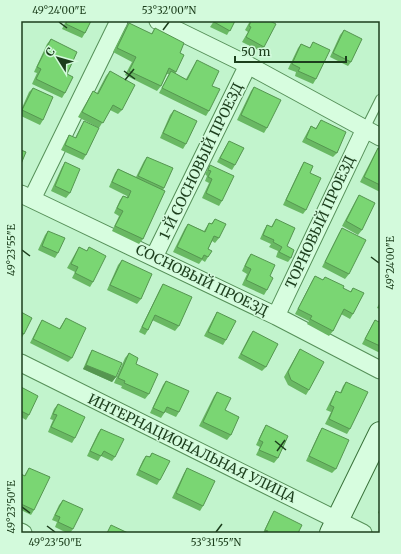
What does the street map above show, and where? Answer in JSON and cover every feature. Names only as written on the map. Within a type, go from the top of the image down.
[{"type":"street","points":[[27,197],[118,21]]},
{"type":"street","points":[[158,21],[248,65],[380,137]]},
{"type":"street","name":"1-Й СОСНОВЫЙ ПРОЕЗД","points":[[154,257],[248,65]]},
{"type":"street","name":"ТОРНОВЫЙ ПРОЕЗД","points":[[276,316],[365,129]]},
{"type":"street","name":"СОСНОВЫЙ ПРОЕЗД","points":[[27,197],[276,316],[380,370]]},
{"type":"street","name":"ИНТЕРНАЦИОНАЛЬНАЯ УЛИЦА","points":[[21,363],[334,527],[363,533]]},
{"type":"street","points":[[334,527],[380,434]]},
{"type":"lane","points":[[365,129],[380,99]]},
{"type":"building","points":[[67,21],[91,21],[85,33],[66,24]]},
{"type":"building","points":[[214,21],[235,21],[230,31]]},
{"type":"building","points":[[251,21],[270,21],[276,24],[264,47],[246,37],[251,27],[249,26]]},
{"type":"building","points":[[129,23],[152,34],[155,28],[184,43],[180,53],[184,55],[176,72],[169,68],[161,86],[129,71],[136,57],[117,48]]},
{"type":"building","points":[[344,30],[362,39],[351,62],[333,53]]},
{"type":"building","points":[[51,39],[77,52],[67,74],[73,77],[65,93],[36,79],[41,69],[37,67]]},
{"type":"building","points":[[313,42],[330,50],[316,79],[298,71],[300,68],[292,64],[301,44],[310,48]]},
{"type":"building","points":[[197,60],[219,71],[212,86],[220,89],[209,111],[162,88],[171,71],[187,80]]},
{"type":"building","points":[[110,71],[135,85],[122,110],[113,105],[103,123],[82,112],[93,91],[98,94]]},
{"type":"building","points":[[254,87],[281,100],[267,128],[241,115]]},
{"type":"building","points":[[33,88],[53,97],[43,120],[22,110]]},
{"type":"building","points":[[174,110],[197,121],[186,144],[163,133]]},
{"type":"building","points":[[321,120],[346,132],[337,153],[306,138],[311,126],[316,129]]},
{"type":"building","points":[[84,121],[99,128],[86,155],[65,145],[69,135],[76,138]]},
{"type":"building","points":[[229,141],[244,148],[235,165],[220,158]]},
{"type":"building","points":[[378,148],[380,149],[380,185],[364,177]]},
{"type":"building","points":[[21,150],[26,152],[21,164]]},
{"type":"building","points":[[147,157],[173,168],[164,188],[138,176]]},
{"type":"building","points":[[65,162],[80,169],[70,193],[55,186]]},
{"type":"building","points":[[304,162],[313,166],[310,173],[321,178],[306,210],[286,200]]},
{"type":"building","points":[[210,165],[234,176],[222,201],[206,193],[212,179],[208,177],[211,171],[208,170]]},
{"type":"building","points":[[118,169],[165,191],[143,239],[115,226],[123,211],[117,208],[123,196],[128,198],[131,191],[112,182]]},
{"type":"building","points":[[359,195],[375,203],[362,230],[346,221]]},
{"type":"building","points":[[215,219],[226,224],[219,238],[214,236],[208,249],[212,251],[208,257],[204,255],[202,259],[177,247],[188,224],[205,232],[209,223],[212,224]]},
{"type":"building","points":[[276,219],[295,228],[287,246],[294,250],[291,258],[279,252],[282,247],[273,242],[274,240],[263,235],[267,225],[272,227]]},
{"type":"building","points":[[342,228],[366,240],[349,274],[325,262]]},
{"type":"building","points":[[48,231],[65,238],[58,253],[42,246]]},
{"type":"building","points":[[79,247],[87,251],[89,247],[106,256],[93,282],[75,273],[78,267],[71,264]]},
{"type":"building","points":[[251,254],[275,265],[270,276],[273,278],[267,290],[246,280],[251,269],[245,266]]},
{"type":"building","points":[[122,260],[152,274],[141,299],[110,285]]},
{"type":"building","points":[[315,276],[323,280],[325,277],[344,286],[343,288],[351,292],[353,288],[364,293],[353,314],[344,309],[333,331],[310,319],[312,316],[298,309]]},
{"type":"building","points":[[163,284],[192,297],[179,326],[155,315],[148,330],[142,327]]},
{"type":"building","points":[[21,312],[32,318],[24,334],[21,332]]},
{"type":"building","points":[[217,312],[236,321],[226,340],[208,332]]},
{"type":"building","points":[[66,318],[86,328],[72,358],[33,339],[42,320],[60,329]]},
{"type":"building","points":[[375,320],[379,322],[380,320],[380,346],[365,339]]},
{"type":"building","points":[[253,331],[278,344],[266,367],[241,354]]},
{"type":"building","points":[[300,349],[324,362],[309,390],[291,380],[288,372]]},
{"type":"building","points":[[92,350],[122,363],[116,377],[86,365]]},
{"type":"building","points":[[129,353],[138,358],[136,364],[158,374],[149,394],[124,383],[125,381],[118,378]]},
{"type":"building","points":[[166,381],[189,391],[179,412],[167,407],[164,413],[153,408]]},
{"type":"building","points":[[346,382],[368,392],[350,429],[329,419],[334,407],[330,405],[336,391],[341,393]]},
{"type":"building","points":[[21,387],[38,396],[29,415],[21,411]]},
{"type":"building","points":[[217,392],[231,398],[225,410],[239,417],[231,435],[203,422]]},
{"type":"building","points":[[58,404],[85,417],[75,438],[51,427],[57,415],[53,414]]},
{"type":"building","points":[[266,425],[288,436],[278,458],[259,450],[263,442],[259,440]]},
{"type":"building","points":[[322,428],[349,440],[336,469],[309,456]]},
{"type":"building","points":[[101,429],[124,439],[115,457],[104,451],[101,456],[90,451]]},
{"type":"building","points":[[152,453],[170,461],[160,480],[139,470],[146,456],[150,457]]},
{"type":"building","points":[[29,468],[50,477],[34,510],[21,504],[21,474],[25,476]]},
{"type":"building","points":[[187,468],[215,481],[203,506],[176,493]]},
{"type":"building","points":[[63,500],[83,509],[73,529],[58,522],[60,517],[55,515]]},
{"type":"building","points":[[274,511],[302,525],[298,533],[267,533],[268,531],[265,530]]},
{"type":"building","points":[[111,525],[128,533],[107,533]]}]
